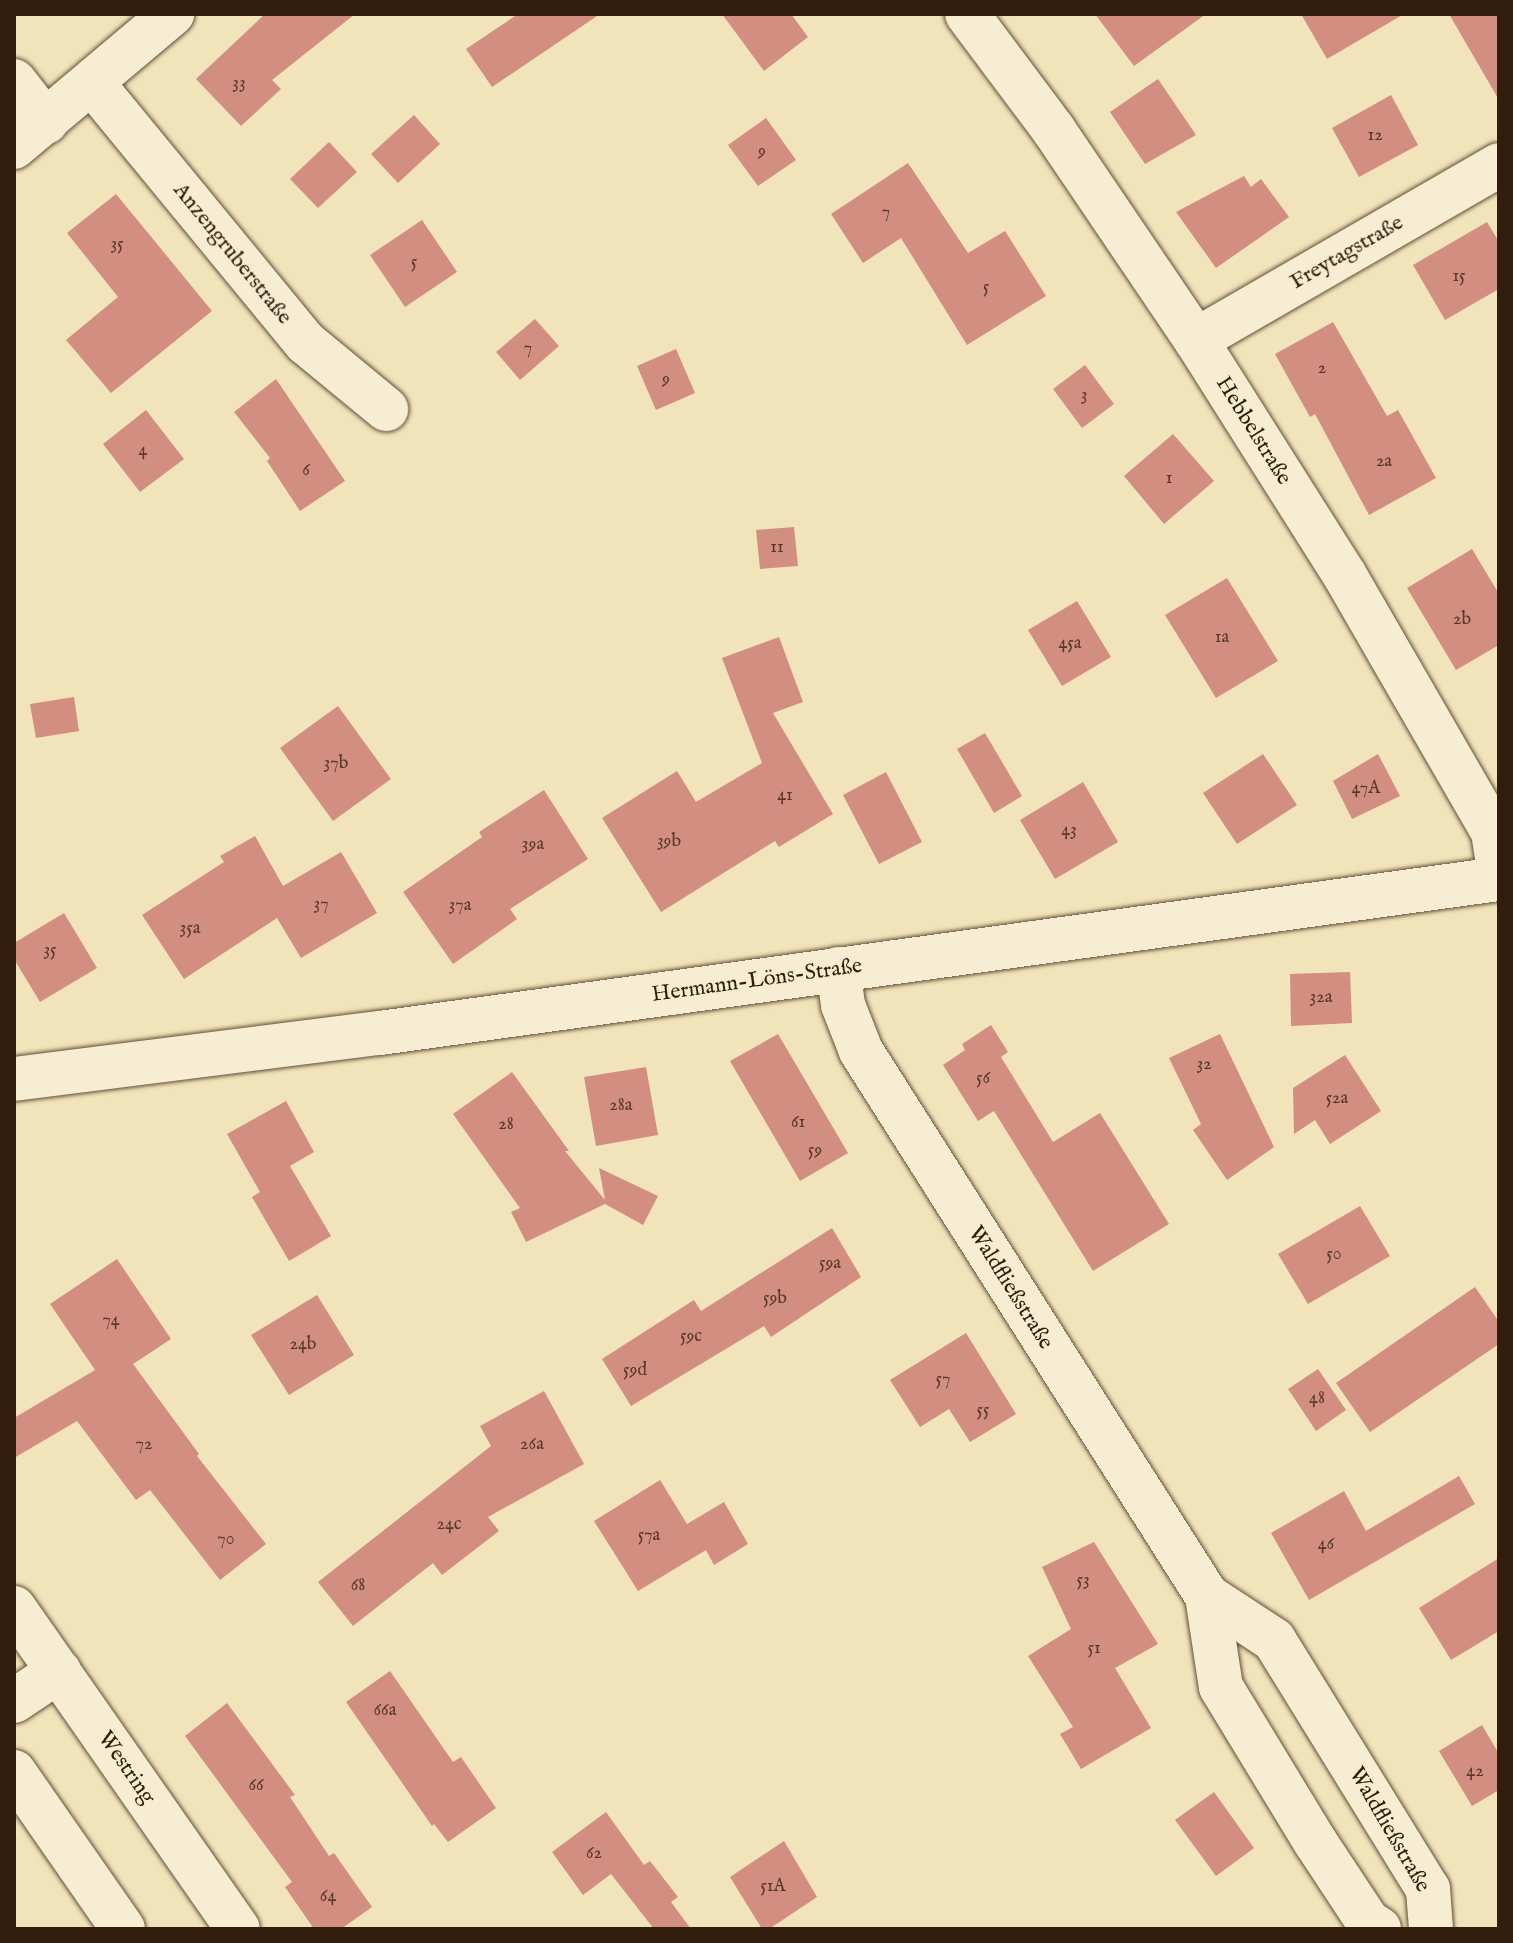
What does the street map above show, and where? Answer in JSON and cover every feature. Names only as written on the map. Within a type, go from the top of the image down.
[{"type":"street","points":[[14,81],[30,134],[93,84],[172,14]]},
{"type":"street","name":"Hebbelstraße","points":[[967,14],[1053,129],[1196,340],[1344,574],[1493,832],[1499,869]]},
{"type":"street","name":"Anzengruberstraße","points":[[93,84],[306,343],[386,409]]},
{"type":"street","name":"Freytagstraße","points":[[1196,340],[1499,165]]},
{"type":"street","name":"Hermann-Löns-Straße","points":[[14,1079],[1499,879]]},
{"type":"street","name":"Waldfließstraße","points":[[838,969],[843,1005],[861,1051],[1207,1596],[1221,1687],[1368,1922],[1379,1929]]},
{"type":"street","name":"Waldfließstraße","points":[[1207,1596],[1274,1640],[1428,1889],[1431,1929]]},
{"type":"street","name":"Westring","points":[[14,1608],[238,1929]]},
{"type":"street","points":[[14,1701],[59,1671]]},
{"type":"street","points":[[14,1772],[123,1929]]},
{"type":"building","points":[[265,14],[355,14],[272,80],[281,89],[241,126],[196,79]]},
{"type":"building","points":[[518,14],[600,14],[492,87],[466,49]]},
{"type":"building","points":[[722,14],[791,14],[808,37],[764,71]]},
{"type":"building","points":[[1095,14],[1206,14],[1134,66]]},
{"type":"building","points":[[1301,14],[1404,14],[1327,59]]},
{"type":"building","points":[[1449,14],[1499,14],[1499,100]]},
{"type":"building","points":[[1158,79],[1196,135],[1145,164],[1110,112]]},
{"type":"building","points":[[1391,95],[1418,145],[1359,177],[1332,128]]},
{"type":"building","points":[[414,115],[440,144],[398,183],[371,154]]},
{"type":"building","points":[[766,118],[796,160],[758,186],[728,145]]},
{"type":"building","points":[[329,142],[357,172],[318,208],[290,179]]},
{"type":"building","points":[[908,163],[968,253],[1005,231],[1046,296],[967,345],[901,238],[863,263],[831,214]]},
{"type":"building","points":[[1244,176],[1251,187],[1261,179],[1289,217],[1216,268],[1176,212]]},
{"type":"building","points":[[116,194],[212,311],[111,393],[66,340],[118,297],[67,233]]},
{"type":"building","points":[[422,220],[457,272],[405,307],[370,255]]},
{"type":"building","points":[[1487,222],[1499,242],[1499,289],[1445,320],[1413,265]]},
{"type":"building","points":[[535,319],[559,346],[520,380],[496,352]]},
{"type":"building","points":[[1333,322],[1387,416],[1398,410],[1436,478],[1369,515],[1315,414],[1310,417],[1275,354]]},
{"type":"building","points":[[676,349],[695,393],[656,410],[637,366]]},
{"type":"building","points":[[1085,365],[1114,404],[1082,428],[1053,389]]},
{"type":"building","points":[[276,379],[345,481],[300,511],[267,461],[270,458],[234,412]]},
{"type":"building","points":[[146,410],[184,459],[140,492],[103,444]]},
{"type":"building","points":[[1173,434],[1214,481],[1164,524],[1124,476]]},
{"type":"building","points":[[794,527],[798,566],[760,569],[756,530]]},
{"type":"building","points":[[1472,549],[1499,594],[1499,645],[1456,670],[1407,588]]},
{"type":"building","points":[[1227,578],[1278,661],[1216,698],[1165,615]]},
{"type":"building","points":[[1077,601],[1111,657],[1062,686],[1028,630]]},
{"type":"building","points":[[779,637],[803,702],[773,713],[833,814],[779,847],[775,841],[661,912],[602,818],[677,771],[696,802],[762,763],[722,658]]},
{"type":"building","points":[[74,697],[79,731],[36,738],[30,704]]},
{"type":"building","points":[[338,706],[391,779],[333,821],[280,748]]},
{"type":"building","points":[[985,733],[1022,796],[994,813],[957,749]]},
{"type":"building","points":[[1263,754],[1297,805],[1237,844],[1203,793]]},
{"type":"building","points":[[1378,754],[1400,796],[1352,819],[1333,781]]},
{"type":"building","points":[[886,772],[922,842],[879,864],[843,795]]},
{"type":"building","points":[[1083,782],[1118,842],[1055,879],[1020,820]]},
{"type":"building","points":[[544,790],[588,859],[510,909],[517,919],[453,964],[403,892],[482,837],[479,832]]},
{"type":"building","points":[[255,836],[283,886],[341,852],[377,913],[301,958],[277,918],[184,979],[142,915],[224,862],[220,856]]},
{"type":"building","points":[[64,913],[97,968],[40,1002],[14,959],[14,943]]},
{"type":"building","points":[[1350,972],[1352,1023],[1291,1026],[1290,974]]},
{"type":"building","points":[[991,1025],[1008,1052],[1001,1057],[1053,1142],[1100,1113],[1169,1224],[1093,1271],[994,1111],[978,1121],[943,1065],[965,1050],[962,1044]]},
{"type":"building","points":[[778,1034],[848,1153],[800,1181],[730,1061]]},
{"type":"building","points":[[1220,1034],[1274,1147],[1227,1180],[1193,1130],[1201,1124],[1169,1058]]},
{"type":"building","points":[[1345,1055],[1381,1111],[1330,1144],[1315,1120],[1294,1134],[1293,1088]]},
{"type":"building","points":[[646,1067],[658,1135],[596,1146],[584,1077]]},
{"type":"building","points":[[512,1072],[569,1151],[565,1151],[605,1200],[599,1168],[658,1196],[643,1225],[605,1204],[526,1242],[511,1212],[520,1208],[453,1114]]},
{"type":"building","points":[[286,1101],[314,1152],[290,1166],[331,1236],[289,1261],[252,1197],[260,1192],[227,1134]]},
{"type":"building","points":[[1360,1206],[1390,1256],[1308,1304],[1278,1254]]},
{"type":"building","points":[[832,1228],[861,1277],[771,1337],[764,1326],[631,1406],[602,1359],[694,1300],[701,1311]]},
{"type":"building","points":[[117,1259],[171,1339],[133,1364],[199,1454],[197,1456],[266,1544],[220,1580],[150,1490],[136,1500],[77,1421],[14,1458],[14,1418],[95,1370],[50,1304]]},
{"type":"building","points":[[1475,1287],[1499,1322],[1499,1344],[1370,1432],[1336,1383]]},
{"type":"building","points":[[317,1295],[354,1355],[289,1395],[251,1335]]},
{"type":"building","points":[[966,1333],[1016,1414],[970,1442],[949,1409],[920,1427],[890,1380]]},
{"type":"building","points":[[1318,1369],[1346,1410],[1316,1431],[1288,1389]]},
{"type":"building","points":[[544,1391],[584,1464],[488,1517],[499,1531],[442,1575],[433,1563],[353,1626],[318,1582],[491,1446],[480,1426]]},
{"type":"building","points":[[1459,1476],[1475,1504],[1309,1600],[1271,1533],[1344,1491],[1366,1531]]},
{"type":"building","points":[[660,1480],[687,1524],[724,1502],[748,1544],[714,1565],[706,1550],[638,1591],[594,1521]]},
{"type":"building","points":[[1094,1542],[1158,1644],[1115,1668],[1151,1728],[1081,1769],[1060,1734],[1073,1727],[1028,1656],[1071,1629],[1042,1567]]},
{"type":"building","points":[[1499,1558],[1499,1631],[1451,1660],[1419,1608]]},
{"type":"building","points":[[390,1671],[453,1762],[461,1757],[496,1808],[448,1842],[434,1824],[432,1826],[346,1702]]},
{"type":"building","points":[[227,1703],[295,1795],[290,1797],[329,1856],[334,1853],[372,1907],[341,1929],[314,1929],[285,1887],[292,1882],[185,1736]]},
{"type":"building","points":[[1482,1725],[1499,1754],[1499,1790],[1472,1806],[1439,1751]]},
{"type":"building","points":[[1214,1792],[1254,1848],[1216,1876],[1175,1820]]},
{"type":"building","points":[[606,1812],[644,1865],[650,1861],[678,1897],[671,1902],[691,1929],[654,1929],[611,1874],[583,1895],[552,1852]]},
{"type":"building","points":[[784,1841],[817,1897],[769,1929],[762,1929],[730,1877]]}]
